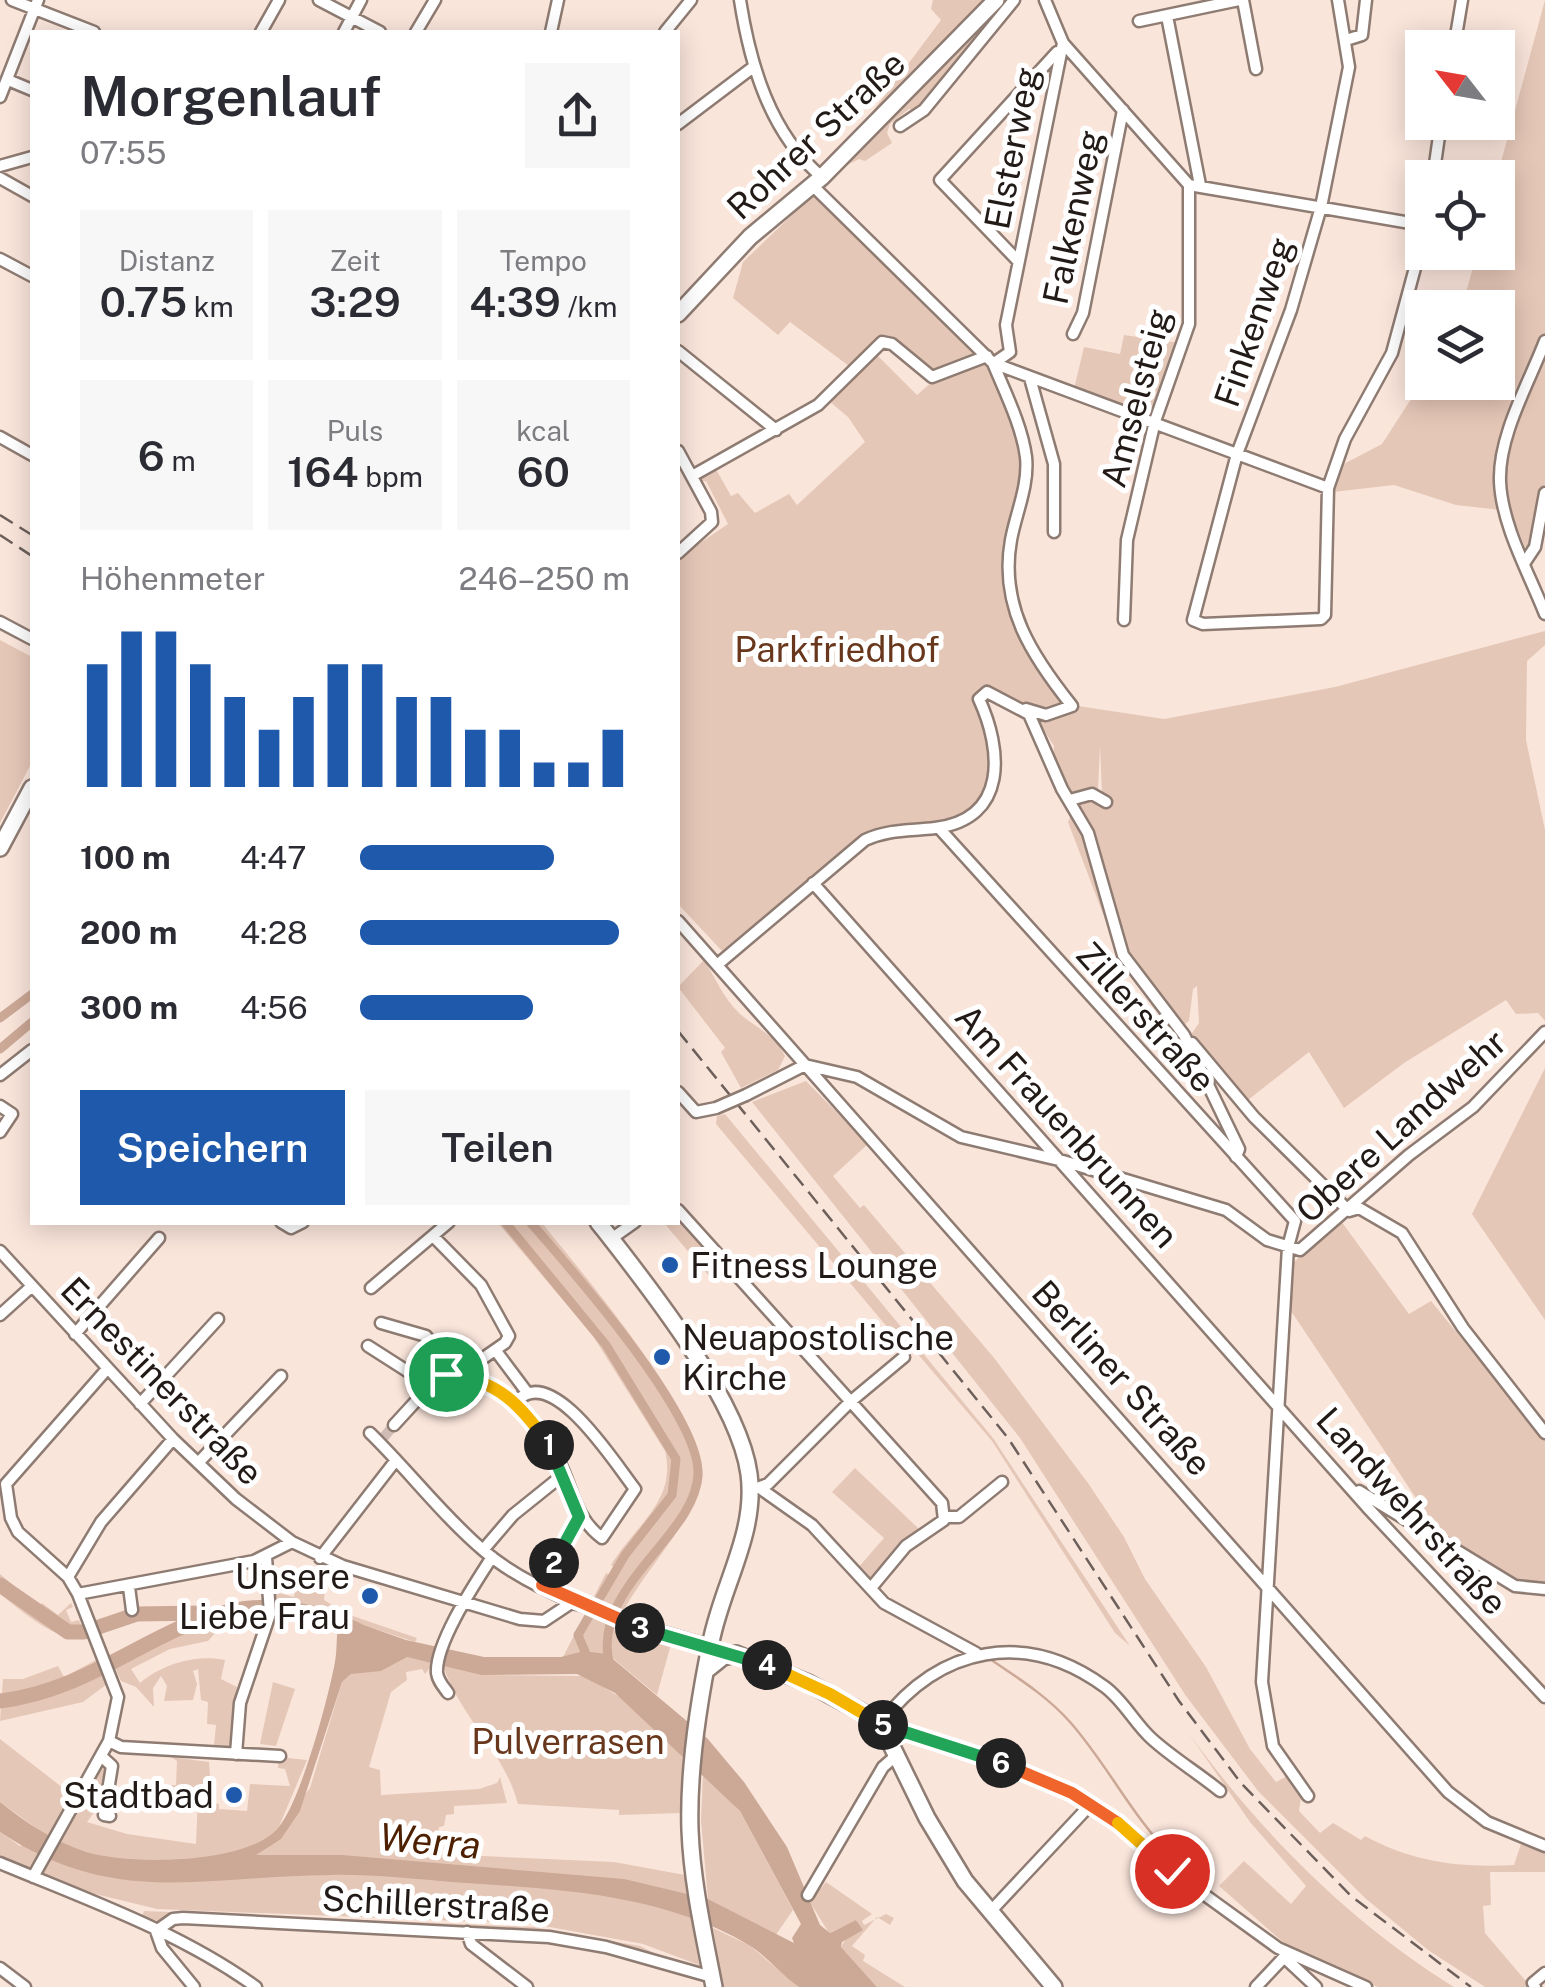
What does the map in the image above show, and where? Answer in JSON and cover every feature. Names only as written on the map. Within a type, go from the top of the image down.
[{"type":"main road","name":"Rohrer Straße","points":[[680,312],[750,237],[818,182],[996,0]]},
{"type":"main road","points":[[0,848],[26,816]]},
{"type":"main road","points":[[600,1225],[724,1406],[756,1488],[714,1625],[695,1771],[690,1831],[711,1975]]},
{"type":"main road","points":[[714,1625],[736,1654]]},
{"type":"main road","points":[[710,1646],[808,1682],[881,1723],[939,1840],[989,1914],[1054,1987]]},
{"type":"main road","points":[[708,1669],[736,1654]]},
{"type":"street","points":[[12,0],[37,4],[90,30]]},
{"type":"street","points":[[262,30],[279,0]]},
{"type":"street","points":[[319,0],[376,30]]},
{"type":"street","points":[[345,30],[361,0]]},
{"type":"street","points":[[417,30],[436,0]]},
{"type":"street","points":[[551,30],[558,0]]},
{"type":"street","points":[[667,30],[691,0]]},
{"type":"street","points":[[718,965],[852,848],[876,835],[939,828],[982,803],[995,782],[996,740],[980,696],[987,692],[1046,715],[1072,706],[1028,647],[1012,603],[1008,559],[1026,463],[990,360],[818,182],[799,156],[752,68],[740,0]]},
{"type":"street","name":"Elsterweg","points":[[900,126],[924,110],[1014,0]]},
{"type":"street","points":[[1046,0],[1063,43],[1194,185]]},
{"type":"street","points":[[1139,21],[1241,0],[1256,69]]},
{"type":"street","name":"Finkenweg","points":[[990,360],[1030,377],[1155,421],[1237,454],[1328,488],[1325,615],[1321,619],[1203,624],[1193,620],[1237,454],[1291,310],[1321,206],[1349,68],[1338,0]]},
{"type":"street","points":[[1346,40],[1362,35],[1366,0]]},
{"type":"street","points":[[1457,30],[1462,0]]},
{"type":"street","points":[[0,97],[37,4]]},
{"type":"street","name":"Amselsteig","points":[[1124,620],[1127,540],[1155,421],[1189,324],[1194,185],[1168,16]]},
{"type":"street","name":"Elsterweg","points":[[1018,261],[940,180],[1001,118],[1063,43]]},
{"type":"street","name":"Elsterweg","points":[[990,360],[1010,352],[1006,325],[1063,43]]},
{"type":"street","points":[[680,122],[752,68]]},
{"type":"street","points":[[8,80],[30,89]]},
{"type":"street","name":"Falkenweg","points":[[1073,334],[1083,313],[1123,110]]},
{"type":"street","points":[[0,166],[30,158]]},
{"type":"street","points":[[0,178],[30,195]]},
{"type":"street","name":"Finkenweg","points":[[1194,185],[1405,222]]},
{"type":"street","points":[[0,258],[30,275]]},
{"type":"street","points":[[1328,488],[1345,439],[1392,353],[1414,270]]},
{"type":"street","points":[[692,476],[818,406],[882,342],[892,344],[932,376],[990,360]]},
{"type":"street","points":[[1545,342],[1500,471],[1505,510],[1545,614]]},
{"type":"street","points":[[680,354],[776,430]]},
{"type":"street","points":[[1030,377],[1054,464],[1054,532]]},
{"type":"street","points":[[0,437],[30,454]]},
{"type":"street","points":[[680,454],[711,512],[712,522],[680,551]]},
{"type":"street","points":[[1525,562],[1536,547],[1545,493]]},
{"type":"street","points":[[0,622],[30,638]]},
{"type":"street","points":[[1026,709],[1088,833],[1123,955],[1186,1040],[1254,1117],[1349,1211],[1359,1208],[1402,1233],[1462,1328],[1545,1433]]},
{"type":"street","points":[[1070,800],[1092,794],[1106,802]]},
{"type":"street","name":"Zillerstraße","points":[[939,828],[1296,1221],[1288,1246]]},
{"type":"street","name":"Am Frauenbrunnen","points":[[813,883],[1280,1405]]},
{"type":"street","name":"Berliner Straße","points":[[680,922],[1448,1792],[1487,1822],[1545,1846]]},
{"type":"street","name":"Obere Landwehr","points":[[1288,1246],[1300,1250],[1349,1211],[1409,1155],[1473,1107],[1545,1032]]},
{"type":"street","points":[[1186,1040],[1239,1149],[1236,1157]]},
{"type":"street","points":[[0,1075],[30,1052]]},
{"type":"street","points":[[680,1094],[698,1113],[746,1095],[804,1065],[857,1077],[961,1138],[1062,1161],[1226,1210],[1267,1240],[1288,1246],[1262,1682],[1278,1757],[1308,1796]]},
{"type":"street","points":[[0,1106],[12,1114],[0,1132]]},
{"type":"street","points":[[680,1212],[942,1503],[945,1517]]},
{"type":"street","points":[[372,1288],[446,1225]]},
{"type":"street","points":[[610,1239],[630,1225]]},
{"type":"street","points":[[433,1236],[476,1279],[509,1336],[496,1350],[457,1375]]},
{"type":"street","points":[[75,1334],[159,1238]]},
{"type":"street","name":"Ernestinerstraße","points":[[0,1251],[198,1463],[292,1542],[320,1558],[465,1601],[498,1615],[537,1622],[571,1603],[585,1606]]},
{"type":"street","points":[[0,1314],[31,1287]]},
{"type":"street","points":[[140,1404],[218,1318]]},
{"type":"street","points":[[381,1323],[426,1336],[457,1375]]},
{"type":"street","points":[[368,1346],[426,1388]]},
{"type":"street","points":[[496,1350],[526,1391]]},
{"type":"street","points":[[904,1357],[756,1488],[812,1525],[891,1608],[976,1653],[1026,1652],[1088,1677],[1115,1695],[1153,1740],[1220,1791]]},
{"type":"street","points":[[36,1871],[109,1741],[118,1712],[111,1672],[78,1594],[68,1578],[18,1532],[3,1480],[107,1369]]},
{"type":"street","points":[[394,1425],[439,1376],[457,1375],[490,1384],[516,1401],[555,1453],[579,1517],[602,1538],[636,1489],[570,1410],[553,1396],[539,1389],[526,1391],[516,1401]]},
{"type":"street","points":[[198,1463],[281,1376]]},
{"type":"street","name":"Landwehrstraße","points":[[1280,1405],[1349,1486],[1545,1698]]},
{"type":"street","points":[[68,1578],[101,1522],[173,1438]]},
{"type":"street","points":[[378,1438],[488,1554],[609,1617],[710,1646]]},
{"type":"street","points":[[320,1558],[396,1460]]},
{"type":"street","points":[[448,1693],[437,1677],[438,1664],[488,1554],[513,1515],[564,1474]]},
{"type":"street","points":[[871,1588],[906,1546],[945,1517],[959,1517],[1002,1482]]},
{"type":"street","points":[[1349,1486],[1516,1586],[1545,1589]]},
{"type":"street","points":[[542,1585],[579,1517]]},
{"type":"street","points":[[78,1594],[266,1557],[292,1542]]},
{"type":"street","points":[[236,1754],[240,1703],[270,1614],[266,1557]]},
{"type":"street","points":[[128,1587],[132,1610]]},
{"type":"street","points":[[881,1723],[910,1693],[976,1653]]},
{"type":"street","points":[[808,1895],[905,1732],[984,1756],[1091,1804],[1162,1864],[1286,1955],[1316,1987]]},
{"type":"street","points":[[109,1741],[121,1747],[280,1756]]},
{"type":"street","points":[[100,1756],[112,1766],[104,1815],[110,1816]]},
{"type":"street","points":[[989,1914],[1091,1804]]},
{"type":"street","points":[[0,1859],[36,1871],[256,1987]]},
{"type":"street","name":"Schillerstraße","points":[[156,1932],[183,1918],[467,1932],[576,1941],[711,1975]]},
{"type":"street","points":[[156,1932],[162,1948],[194,1987]]},
{"type":"street","points":[[467,1932],[472,1944],[526,1987]]},
{"type":"street","points":[[1256,1987],[1286,1955]]},
{"type":"street","points":[[1286,1955],[1366,1987]]},
{"type":"street","points":[[0,1968],[24,1987]]},
{"type":"street","points":[[1534,1985],[1545,1974]]},
{"type":"green space","points":[[933,0],[988,0],[876,116],[873,111],[941,20],[931,9]]},
{"type":"green space","points":[[1003,0],[1010,0],[918,111],[909,109],[890,124],[887,133],[892,143],[865,161],[859,159],[847,165]]},
{"type":"green space","points":[[1545,0],[1545,483],[1532,546],[1525,547],[1510,511],[1456,505],[1394,485],[1333,492],[1340,466],[1382,444],[1410,400],[1515,400],[1515,290],[1467,290],[1472,270],[1515,270],[1515,160],[1502,160],[1507,140],[1515,140],[1515,111]]},
{"type":"green space","name":"Parkfriedhof","points":[[815,193],[980,355],[935,373],[890,339],[871,349],[917,395],[933,381],[983,360],[989,365],[1022,446],[1023,475],[1008,542],[1010,604],[1066,705],[1046,713],[980,689],[976,699],[985,721],[990,759],[988,784],[979,801],[964,813],[945,820],[860,838],[722,951],[680,906],[680,557],[728,524],[706,481],[699,482],[711,469],[717,471],[731,496],[738,493],[755,513],[789,494],[797,505],[865,442],[848,417],[829,401],[857,372],[790,322],[778,335],[733,298],[743,262]]},
{"type":"green space","points":[[1124,335],[1180,343],[1150,416],[1074,389],[1084,347],[1120,354]]},
{"type":"green space","points":[[1545,631],[1545,645],[1527,661],[1526,740],[1545,830],[1545,1021],[1538,1013],[1516,1014],[1506,1000],[1404,1063],[1344,1108],[1309,1052],[1248,1100],[1190,1036],[1199,1023],[1197,986],[1193,989],[1189,1021],[1182,1026],[1132,962],[1123,942],[1113,940],[1068,822],[1077,802],[1102,793],[1100,746],[1098,790],[1068,793],[1053,764],[1054,746],[1035,716],[1060,715],[1078,706],[1164,719],[1335,687]]},
{"type":"green space","points":[[0,640],[30,656],[30,766],[0,823]]},
{"type":"green space","points":[[704,960],[733,1007],[781,1048],[785,1056],[778,1070],[741,1088],[721,1052],[725,1048],[680,985]]},
{"type":"green space","points":[[1545,1068],[1545,1320],[1472,1214]]},
{"type":"green space","points":[[806,1081],[868,1144],[833,1176],[860,1208],[864,1205],[995,1359],[1088,1483],[1124,1537],[1145,1579],[1206,1667],[1250,1749],[1276,1782],[1287,1776],[1301,1798],[1299,1811],[1320,1833],[1333,1823],[1361,1840],[1365,1836],[1401,1852],[1455,1864],[1514,1865],[1521,1844],[1545,1853],[1545,1872],[1490,1872],[1491,1905],[1483,1906],[1485,1933],[1531,1987],[1485,1987],[1428,1950],[1365,1898],[1258,1791],[1186,1696],[1020,1438],[752,1102]]},
{"type":"green space","points":[[725,1114],[993,1438],[1130,1646],[1115,1633],[992,1441],[916,1352],[910,1354],[716,1124],[717,1116]]},
{"type":"green space","points":[[680,1219],[722,1266],[709,1276],[666,1225],[680,1225]]},
{"type":"green space","points":[[1341,1221],[1409,1314],[1431,1301],[1545,1441],[1545,1586],[1520,1583],[1442,1537],[1289,1308],[1294,1262]]},
{"type":"green space","points":[[500,1225],[544,1225],[642,1351],[689,1428],[701,1460],[701,1485],[694,1503],[614,1630],[671,1644],[657,1695],[609,1655],[587,1651],[563,1657],[606,1573],[611,1575],[615,1568],[611,1565],[660,1498],[667,1469],[665,1451],[593,1336]]},
{"type":"green space","points":[[855,1468],[920,1530],[871,1583],[857,1569],[884,1538],[832,1492]]},
{"type":"green space","points":[[0,1574],[39,1607],[42,1603],[58,1615],[71,1603],[73,1607],[66,1610],[71,1622],[79,1620],[86,1637],[65,1636],[29,1617],[0,1594]]},
{"type":"green space","points":[[296,1583],[325,1587],[324,1600],[347,1614],[417,1638],[415,1642],[308,1607],[276,1604],[275,1592],[294,1597]]},
{"type":"green space","points":[[264,1608],[264,1617],[226,1621],[208,1641],[170,1649],[131,1669],[140,1683],[179,1662],[225,1660],[221,1679],[237,1687],[233,1741],[228,1746],[214,1745],[216,1725],[207,1724],[208,1702],[201,1700],[198,1669],[193,1671],[197,1684],[193,1700],[164,1701],[167,1686],[161,1676],[153,1688],[154,1707],[136,1687],[121,1681],[113,1663],[211,1616]]},
{"type":"green space","points":[[407,1657],[435,1662],[425,1674],[422,1669],[406,1672],[407,1680],[391,1692],[369,1767],[380,1770],[381,1795],[479,1789],[497,1783],[500,1777],[507,1803],[454,1806],[454,1814],[446,1815],[444,1826],[439,1827],[438,1854],[614,1862],[685,1875],[699,1965],[643,1944],[533,1924],[157,1909],[91,1893],[0,1860],[0,1832],[20,1846],[49,1837],[0,1802],[0,1739],[67,1791],[73,1791],[64,1812],[72,1817],[104,1762],[108,1766],[104,1799],[87,1822],[127,1834],[196,1844],[198,1794],[161,1786],[176,1785],[177,1761],[171,1757],[209,1762],[212,1803],[219,1804],[219,1809],[247,1811],[250,1784],[290,1786],[285,1769],[278,1768],[279,1757],[307,1760],[278,1829],[310,1788],[342,1682],[351,1674]]},
{"type":"green space","points":[[96,1660],[107,1684],[83,1702],[0,1721],[3,1679],[23,1679],[58,1666],[64,1677]]},
{"type":"green space","name":"Pulverrasen","points":[[443,1665],[481,1675],[585,1676],[623,1699],[683,1753],[681,1813],[619,1815],[619,1810],[518,1804],[503,1767],[459,1701]]},
{"type":"green space","points":[[273,1682],[295,1689],[276,1746],[260,1744]]},
{"type":"green space","points":[[1187,1731],[1245,1805],[1308,1872],[1378,1933],[1454,1987],[1378,1987],[1293,1951],[1219,1886],[1244,1861],[1291,1904],[1306,1886],[1250,1822]]},
{"type":"green space","points":[[703,1772],[740,1811],[793,1910],[775,1936],[708,1899],[701,1821]]},
{"type":"green space","points":[[826,1882],[872,1914],[862,1921],[864,1925],[875,1920],[852,1946],[865,1955],[863,1961],[905,1987],[877,1987],[841,1947],[857,1920],[829,1933],[810,1902]]},
{"type":"green space","points":[[144,1911],[533,1927],[640,1946],[658,1955],[583,1938],[507,1929],[313,1921],[158,1921],[142,1916]]},
{"type":"green space","points":[[886,1914],[894,1918],[890,1925],[878,1918]]},
{"type":"green space","points":[[713,1928],[749,1945],[799,1987],[723,1987]]},
{"type":"shaded area","points":[[341,1617],[406,1640],[484,1657],[561,1657],[584,1651],[607,1654],[707,1738],[744,1782],[787,1847],[820,1925],[830,1933],[856,1920],[863,1930],[842,1942],[841,1947],[877,1987],[799,1987],[754,1948],[713,1927],[677,1913],[603,1896],[361,1875],[200,1882],[121,1879],[82,1871],[42,1856],[0,1832],[0,1802],[51,1837],[105,1856],[186,1859],[241,1849],[263,1840],[278,1828],[296,1796],[320,1724]],"holes":[[[407,1657],[481,1675],[577,1674],[615,1693],[740,1811],[801,1924],[792,1938],[794,1943],[708,1899],[624,1879],[342,1855],[256,1855],[281,1839],[300,1811],[342,1682],[351,1674],[381,1671]]]},
{"type":"waterway","points":[[0,1018],[30,996]]},
{"type":"waterway","points":[[0,1049],[30,1024]]},
{"type":"waterway","points":[[507,1225],[606,1345],[676,1459],[672,1495],[625,1555],[578,1635],[588,1659]]},
{"type":"waterway","points":[[533,1225],[602,1307],[657,1381],[693,1448],[698,1474],[693,1497],[681,1519],[615,1609],[608,1635],[609,1662]]},
{"type":"waterway","points":[[0,1585],[68,1632],[84,1632],[137,1614],[204,1613]]},
{"type":"waterway","points":[[0,1701],[48,1690],[213,1615],[256,1607],[303,1611],[357,1630]]},
{"type":"waterway","points":[[990,1659],[1042,1696],[1070,1722],[1145,1826],[1174,1858]]},
{"type":"tunnel","points":[[384,1437],[394,1425]]},
{"type":"railway","points":[[0,515],[30,534]]},
{"type":"railway","points":[[0,535],[30,555]]},
{"type":"railway","points":[[680,1033],[1008,1438],[1179,1701],[1241,1783],[1351,1896],[1471,1987]]},
{"type":"place","name":"Fitness Lounge","points":[[670,1265]]},
{"type":"place","name":"Neuapostolische Kirche","points":[[662,1357]]},
{"type":"place","name":"Unsere Liebe Frau","points":[[370,1596]]},
{"type":"place","name":"Stadtbad","points":[[234,1795]]},
{"type":"route","points":[[446,1374],[490,1384],[516,1401],[560,1462],[579,1517],[542,1585],[618,1621],[781,1670],[870,1715],[892,1739],[905,1732],[1033,1775],[1107,1815],[1172,1871]]},
{"type":"water label","name":"Werra","points":[[430,1841]]}]
